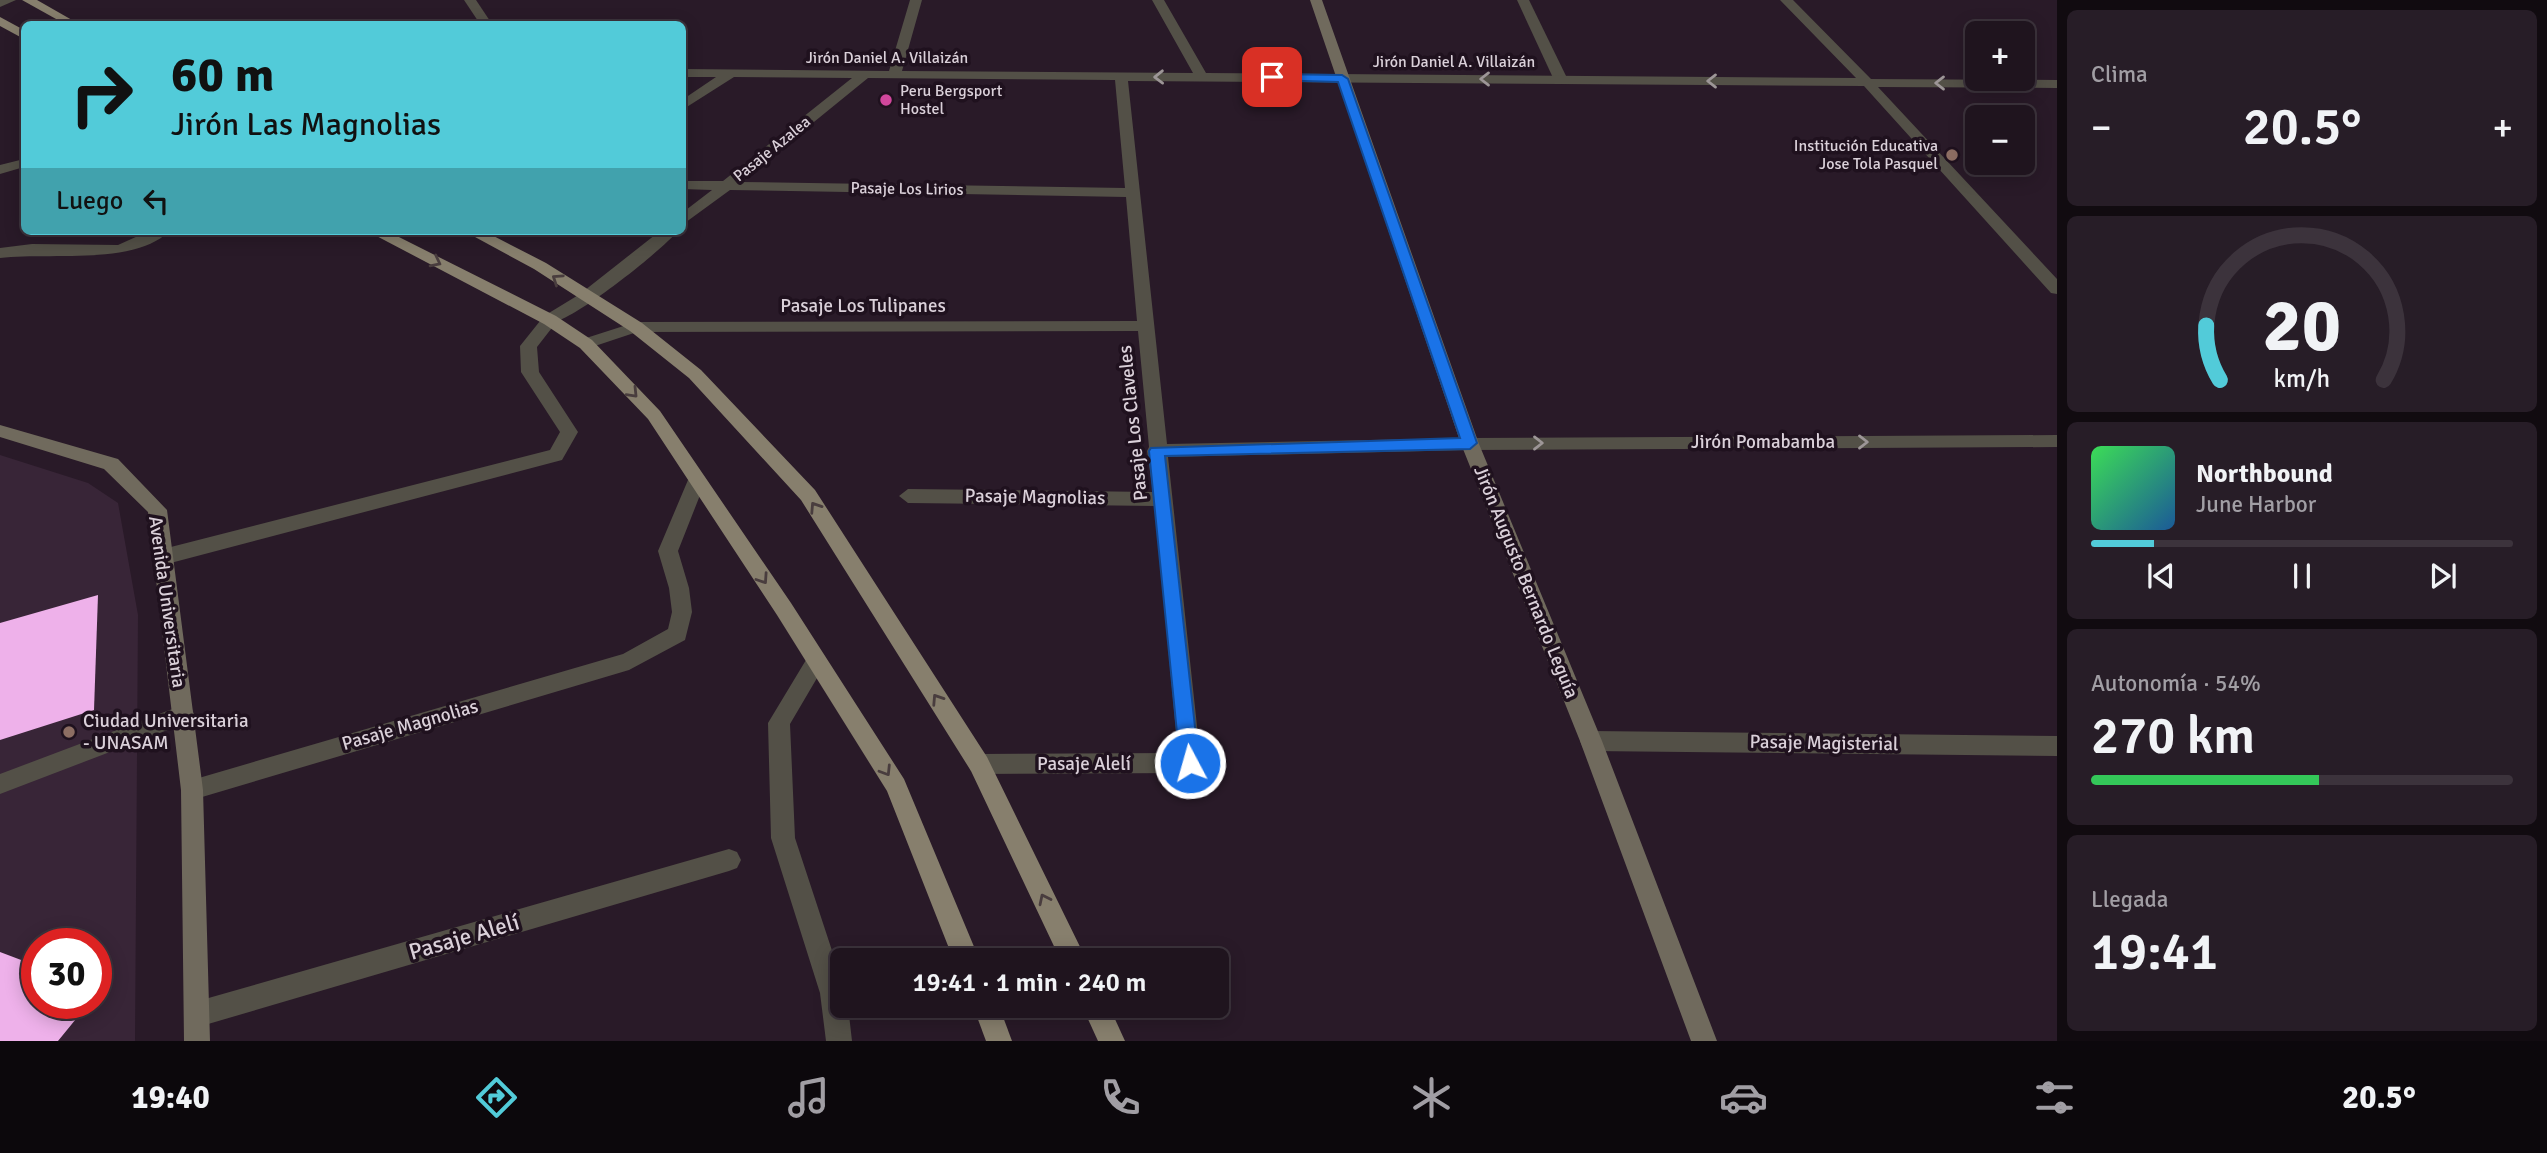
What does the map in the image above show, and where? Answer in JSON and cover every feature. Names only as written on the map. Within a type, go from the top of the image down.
[{"type":"main road","points":[[29,0],[68,21]]},
{"type":"main road","name":"Jirón Augusto Bernardo Leguía","points":[[1316,0],[1470,443],[1591,741],[1704,1041]]},
{"type":"main road","points":[[0,21],[21,33]]},
{"type":"main road","points":[[383,235],[550,320],[586,344],[654,415],[896,786],[962,948]]},
{"type":"main road","points":[[480,235],[540,267],[636,327],[695,374],[808,495],[979,764],[1067,948]]},
{"type":"main road","name":"Avenida Universitaria","points":[[0,431],[111,464],[157,510],[192,790],[197,1041]]},
{"type":"main road","points":[[990,1018],[999,1041]]},
{"type":"main road","points":[[1101,1018],[1112,1041]]},
{"type":"street","points":[[0,3],[10,0]]},
{"type":"street","points":[[470,0],[484,21]]},
{"type":"street","points":[[894,76],[916,0]]},
{"type":"street","points":[[1158,0],[1201,76]]},
{"type":"street","points":[[1522,0],[1561,80]]},
{"type":"street","points":[[1786,0],[1867,82],[2057,289]]},
{"type":"street","name":"Jirón Daniel A. Villaizán","points":[[686,73],[2057,83]]},
{"type":"street","points":[[686,103],[730,74]]},
{"type":"street","name":"Pasaje Azalea","points":[[686,218],[862,76]]},
{"type":"street","name":"Pasaje Los Claveles","points":[[1121,77],[1156,451],[1190,763]]},
{"type":"street","points":[[0,170],[21,164]]},
{"type":"street","name":"Pasaje Los Lirios","points":[[686,185],[1132,193]]},
{"type":"street","points":[[0,253],[32,249],[120,250],[152,235]]},
{"type":"street","points":[[163,557],[556,455],[569,432],[530,373],[528,346],[550,320],[586,298],[665,235]]},
{"type":"street","name":"Pasaje Los Tulipanes","points":[[586,344],[636,327],[1144,326]]},
{"type":"street","name":"Jirón Pomabamba","points":[[1156,451],[1470,443],[2057,441]]},
{"type":"street","name":"Pasaje Magnolias","points":[[192,790],[629,661],[678,634],[682,611],[679,588],[668,551],[697,480]]},
{"type":"street","name":"Pasaje Magnolias","points":[[908,496],[1161,499]]},
{"type":"street","points":[[816,661],[779,723],[783,838],[833,993],[839,1041]]},
{"type":"street","points":[[0,784],[183,714]]},
{"type":"street","name":"Pasaje Magisterial","points":[[1591,741],[2057,746]]},
{"type":"street","name":"Pasaje Alelí","points":[[979,764],[1190,763]]},
{"type":"street","name":"Pasaje Alelí","points":[[198,1014],[729,860]]},
{"type":"shaded area","name":"Ciudad Universitaria - UNASAM","points":[[0,455],[88,483],[118,503],[138,615],[135,1041],[0,1041]]},
{"type":"building","points":[[98,595],[94,710],[0,740],[0,623]]},
{"type":"building","points":[[0,952],[21,960],[21,1019],[76,1019],[58,1041],[0,1041]]},
{"type":"place","name":"Peru Bergsport Hostel","points":[[886,100]]},
{"type":"place","name":"Institución Educativa Jose Tola Pasquel","points":[[1952,155]]},
{"type":"place","name":"Ciudad Universitaria - UNASAM","points":[[69,732]]},
{"type":"route","points":[[1190,763],[1156,451],[1470,443],[1342,79],[1272,77]]}]
